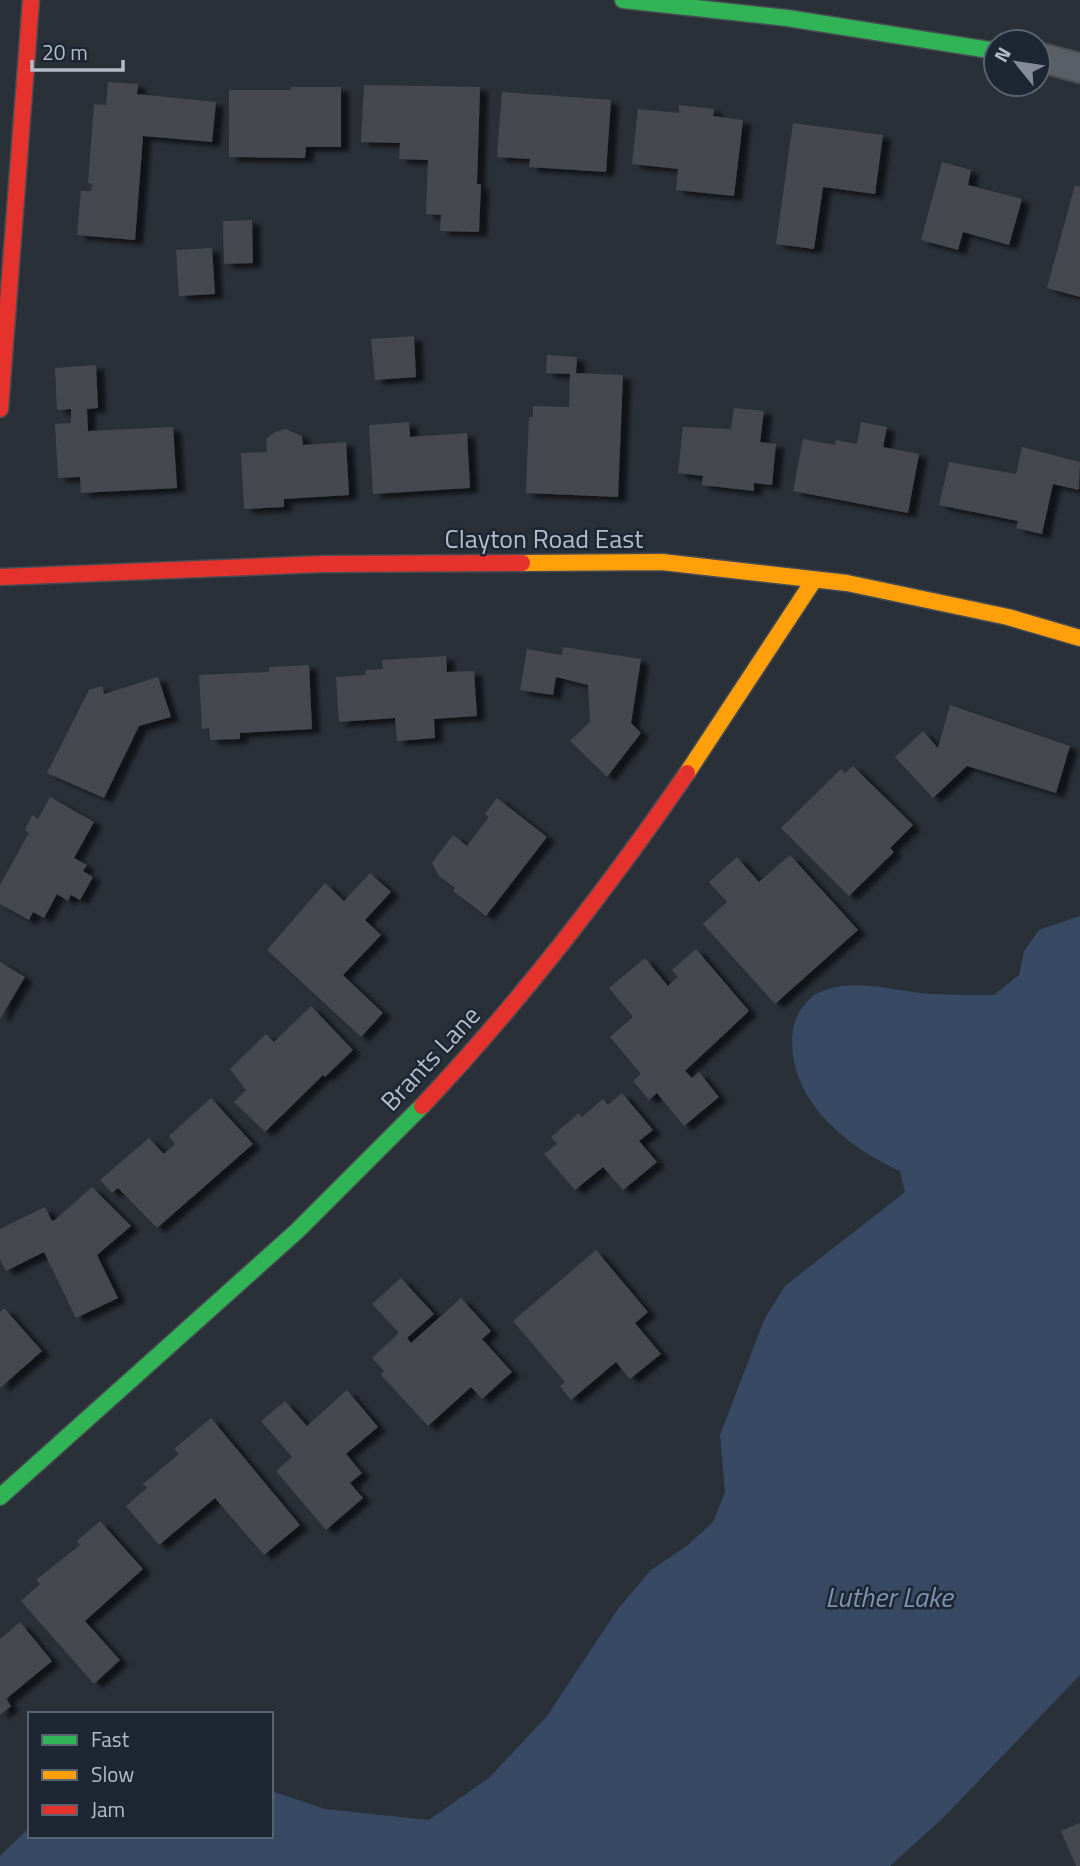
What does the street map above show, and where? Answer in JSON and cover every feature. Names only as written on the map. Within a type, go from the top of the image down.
[{"type":"street","points":[[0,409],[31,0]]},
{"type":"street","points":[[623,0],[787,18],[982,49]]},
{"type":"street","points":[[1052,61],[1080,68]]},
{"type":"street","name":"Clayton Road East","points":[[0,577],[323,564],[662,562],[847,583],[1008,617],[1080,638]]},
{"type":"street","name":"Brants Lane","points":[[0,1497],[304,1226],[466,1060],[605,892],[708,745],[814,580]]},
{"type":"water","name":"Luther Lake","points":[[1080,916],[1080,1675],[944,1817],[890,1866],[0,1866],[0,1856],[28,1829],[28,1838],[273,1838],[273,1792],[325,1809],[429,1820],[490,1777],[547,1716],[618,1609],[651,1570],[688,1545],[713,1522],[725,1492],[720,1435],[765,1318],[785,1286],[905,1192],[900,1171],[858,1148],[839,1133],[808,1097],[798,1076],[793,1053],[793,1029],[802,1007],[820,992],[861,985],[930,994],[994,995],[1019,975],[1024,951],[1039,930]]},
{"type":"building","points":[[108,82],[138,84],[137,94],[216,102],[212,142],[143,136],[135,240],[77,235],[81,191],[91,191],[92,184],[88,183],[94,104],[106,105]]},
{"type":"building","points":[[364,85],[480,87],[477,184],[481,184],[479,232],[440,231],[441,215],[426,214],[428,160],[399,159],[400,143],[361,142]]},
{"type":"building","points":[[291,87],[341,87],[341,147],[306,147],[305,158],[229,157],[229,90],[291,90]]},
{"type":"building","points":[[502,92],[611,100],[606,172],[529,167],[530,159],[497,157]]},
{"type":"building","points":[[679,105],[714,109],[713,116],[743,120],[734,196],[676,190],[678,169],[632,164],[638,109],[679,113]]},
{"type":"building","points":[[793,123],[883,135],[875,194],[823,187],[814,249],[776,244]]},
{"type":"building","points":[[942,162],[971,170],[968,185],[1022,199],[1009,245],[963,232],[958,250],[921,240]]},
{"type":"building","points":[[1075,185],[1080,187],[1080,297],[1047,288]]},
{"type":"building","points":[[252,220],[253,263],[224,264],[223,221]]},
{"type":"building","points":[[212,248],[215,294],[179,296],[176,250]]},
{"type":"building","points":[[414,336],[416,377],[375,380],[371,339]]},
{"type":"building","points":[[547,355],[577,357],[576,373],[623,375],[618,497],[526,493],[529,417],[533,417],[533,406],[569,407],[570,374],[546,373]]},
{"type":"building","points":[[96,365],[98,408],[87,409],[88,431],[173,427],[177,488],[81,493],[80,477],[58,478],[55,424],[71,423],[71,409],[57,410],[55,368]]},
{"type":"building","points":[[734,408],[764,411],[760,442],[776,444],[772,485],[754,483],[754,491],[702,485],[703,476],[678,473],[683,427],[731,429]]},
{"type":"building","points":[[409,422],[410,437],[467,433],[470,488],[373,494],[369,425]]},
{"type":"building","points":[[861,422],[887,427],[883,447],[919,454],[908,513],[793,491],[803,439],[835,445],[836,440],[857,444]]},
{"type":"building","points":[[285,429],[302,436],[303,445],[346,442],[349,495],[284,499],[284,507],[244,509],[241,453],[267,452],[266,439]]},
{"type":"building","points":[[1022,447],[1080,462],[1079,490],[1053,484],[1042,534],[1016,528],[1018,521],[939,505],[949,462],[1016,474]]},
{"type":"building","points":[[563,647],[641,659],[631,723],[641,733],[607,777],[570,741],[590,722],[588,685],[556,677],[553,695],[520,690],[527,649],[562,655]]},
{"type":"building","points":[[446,656],[447,672],[474,671],[477,716],[434,719],[435,738],[397,741],[395,718],[339,722],[336,677],[365,675],[366,670],[383,669],[382,660]]},
{"type":"building","points":[[309,665],[312,729],[240,733],[240,739],[210,740],[209,728],[202,729],[199,675],[269,672],[269,667]]},
{"type":"building","points":[[158,677],[171,717],[139,726],[104,798],[47,773],[89,690],[102,686],[104,694]]},
{"type":"building","points":[[950,705],[1070,746],[1056,793],[967,766],[933,798],[895,757],[923,731],[938,748]]},
{"type":"building","points":[[853,766],[913,825],[890,848],[894,852],[849,896],[781,828],[841,769],[845,773]]},
{"type":"building","points":[[50,797],[94,822],[74,858],[87,865],[83,871],[93,877],[80,900],[71,895],[68,901],[57,894],[44,918],[33,912],[29,920],[0,904],[0,885],[29,833],[25,830],[32,815],[38,819]]},
{"type":"building","points":[[497,798],[547,837],[486,916],[453,891],[455,888],[439,876],[432,863],[453,835],[467,846],[489,817],[485,814]]},
{"type":"building","points":[[790,855],[858,930],[775,1004],[703,924],[727,902],[709,882],[737,857],[759,882]]},
{"type":"building","points":[[370,873],[391,892],[365,920],[381,935],[343,975],[383,1013],[361,1037],[267,950],[325,883],[344,901]]},
{"type":"building","points":[[696,949],[749,1011],[685,1071],[692,1078],[699,1072],[719,1097],[684,1126],[657,1093],[649,1100],[633,1081],[641,1074],[610,1037],[633,1017],[609,988],[645,958],[668,986],[678,977],[672,970]]},
{"type":"building","points":[[0,962],[25,977],[0,1019]]},
{"type":"building","points":[[311,1006],[353,1050],[325,1077],[323,1075],[265,1132],[234,1102],[246,1090],[230,1069],[266,1034],[274,1042]]},
{"type":"building","points":[[622,1093],[653,1130],[639,1141],[657,1162],[623,1190],[603,1167],[575,1190],[544,1154],[557,1144],[551,1137],[579,1113],[582,1117],[603,1099],[608,1105]]},
{"type":"building","points":[[211,1098],[253,1144],[157,1228],[118,1188],[112,1193],[100,1180],[149,1138],[164,1154],[175,1144],[169,1136]]},
{"type":"building","points":[[92,1187],[131,1226],[97,1255],[118,1298],[76,1318],[44,1252],[6,1271],[0,1259],[0,1229],[45,1207],[52,1221],[55,1220]]},
{"type":"building","points":[[596,1250],[648,1312],[635,1323],[661,1354],[630,1379],[616,1362],[571,1400],[560,1386],[565,1382],[513,1321]]},
{"type":"building","points":[[401,1278],[434,1314],[407,1338],[411,1343],[461,1298],[491,1331],[482,1339],[512,1372],[482,1399],[471,1387],[428,1426],[381,1375],[384,1371],[372,1358],[399,1333],[372,1304]]},
{"type":"building","points":[[4,1308],[42,1351],[0,1388],[0,1312]]},
{"type":"building","points":[[347,1390],[378,1427],[346,1454],[362,1473],[350,1483],[363,1498],[326,1530],[276,1471],[292,1457],[261,1421],[285,1401],[307,1426]]},
{"type":"building","points":[[211,1418],[300,1525],[264,1555],[215,1498],[159,1545],[126,1506],[147,1488],[143,1484],[179,1454],[174,1449]]},
{"type":"building","points":[[100,1521],[143,1569],[85,1621],[120,1660],[94,1684],[21,1601],[40,1584],[36,1580],[80,1545],[77,1541]]},
{"type":"building","points":[[20,1622],[52,1661],[6,1699],[11,1706],[0,1715],[0,1639]]},
{"type":"building","points":[[1080,1823],[1080,1866],[1076,1866],[1061,1831]]},
{"type":"traffic: fast","points":[[623,0],[787,18],[982,49]]},
{"type":"traffic: fast","points":[[0,1497],[297,1231],[422,1106]]},
{"type":"traffic: slow","points":[[522,563],[662,562],[847,583],[1008,617],[1080,638]]},
{"type":"traffic: slow","points":[[687,773],[814,580]]},
{"type":"traffic: jam","points":[[0,409],[31,0]]},
{"type":"traffic: jam","points":[[0,577],[323,564],[522,563]]},
{"type":"traffic: jam","points":[[422,1106],[493,1027],[561,945],[687,773]]}]
